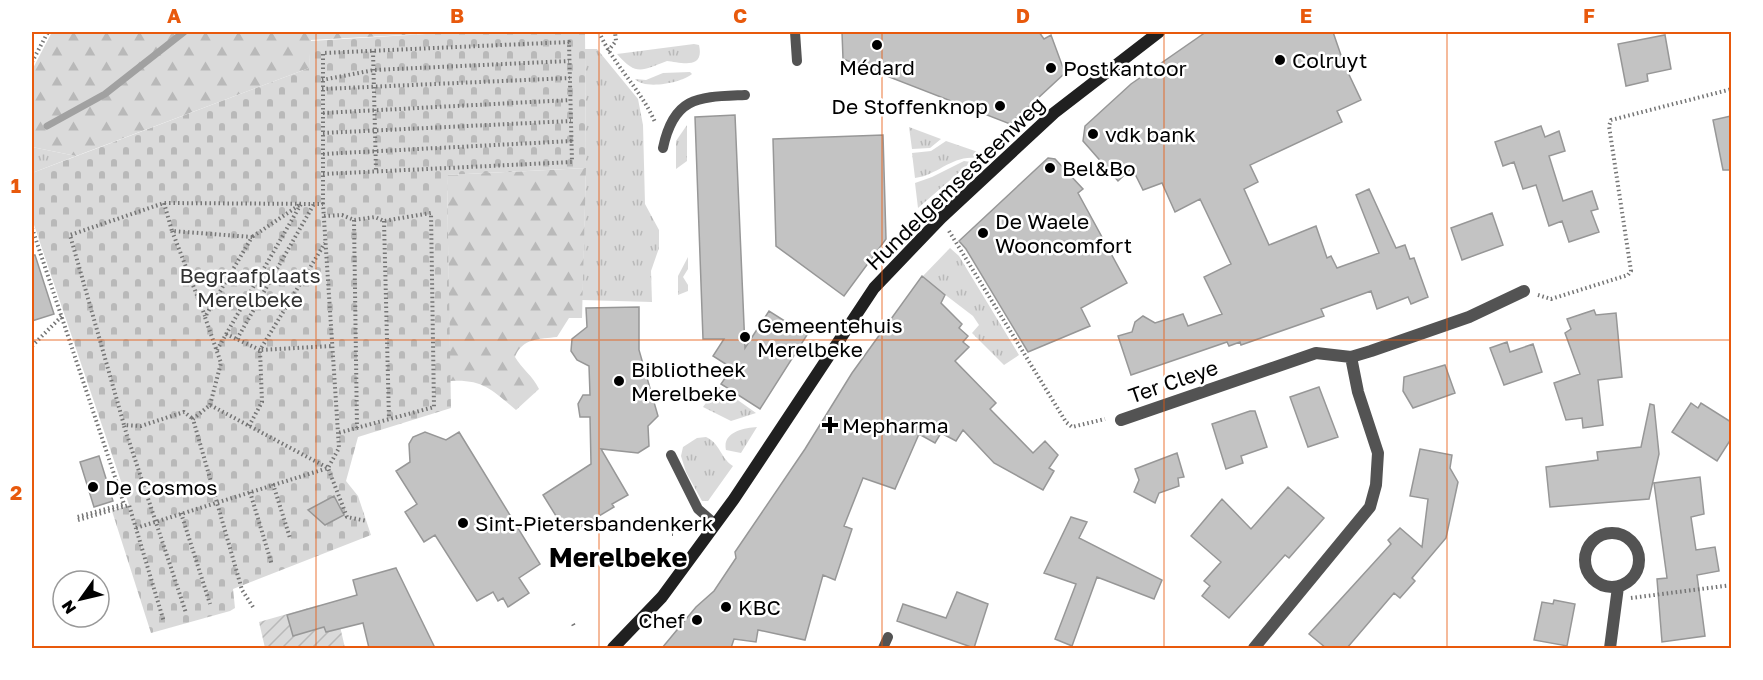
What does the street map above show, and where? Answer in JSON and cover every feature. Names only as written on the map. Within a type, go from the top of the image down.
[{"type":"main road","name":"Hundelgemsesteenweg","points":[[613,648],[662,597],[874,288],[941,218],[1054,113],[1160,32]]},
{"type":"street","name":"Ter Cleye","points":[[1121,420],[1316,353],[1351,357],[1469,317],[1524,291]]},
{"type":"street","points":[[1254,648],[1360,522],[1370,507],[1376,485],[1378,453],[1358,392],[1351,357]]},
{"type":"street","points":[[1610,532],[1623,535],[1634,543],[1639,558],[1636,572],[1629,581],[1618,587],[1603,586],[1589,576],[1584,560],[1587,546],[1596,536],[1610,532]]},
{"type":"street","points":[[1610,648],[1618,587]]},
{"type":"lane","points":[[795,32],[797,61]]},
{"type":"lane","points":[[663,148],[671,121],[682,109],[699,97],[745,94]]},
{"type":"lane","points":[[671,455],[698,508],[714,523]]},
{"type":"lane","points":[[883,648],[888,637]]},
{"type":"path","points":[[32,62],[48,32]]},
{"type":"path","points":[[599,32],[608,52],[647,104],[662,135],[663,148]]},
{"type":"path","points":[[608,52],[616,41],[615,32]]},
{"type":"path","points":[[136,528],[328,468],[339,448],[323,204],[322,80],[323,53],[569,42],[572,162],[323,174]]},
{"type":"path","points":[[373,51],[376,171]]},
{"type":"path","points":[[322,80],[374,70],[569,61]]},
{"type":"path","points":[[322,89],[570,78]]},
{"type":"path","points":[[1524,291],[1551,299],[1632,272],[1609,126],[1611,120],[1712,96],[1731,89]]},
{"type":"path","points":[[323,113],[570,100]]},
{"type":"path","points":[[323,133],[571,121]]},
{"type":"path","points":[[323,154],[572,141]]},
{"type":"path","points":[[186,613],[124,425],[70,235],[164,203],[323,204]]},
{"type":"path","points":[[164,203],[171,231],[221,363],[210,405],[193,419]]},
{"type":"path","points":[[205,317],[252,237],[301,204]]},
{"type":"path","points":[[216,351],[301,204]]},
{"type":"path","points":[[237,339],[314,204]]},
{"type":"path","points":[[324,216],[342,215],[354,220],[375,217],[384,221],[431,213],[434,407],[338,433]]},
{"type":"path","name":"Ter Cleye","points":[[941,218],[1066,423],[1072,427],[1102,419],[1121,420]]},
{"type":"path","points":[[354,220],[357,428]]},
{"type":"path","points":[[384,221],[389,419]]},
{"type":"path","points":[[32,228],[124,504],[77,519],[129,505],[136,535],[164,622]]},
{"type":"path","points":[[171,231],[252,237]]},
{"type":"path","points":[[249,426],[262,402],[260,350],[325,242]]},
{"type":"path","points":[[32,346],[62,316]]},
{"type":"path","points":[[226,334],[260,350],[332,346]]},
{"type":"path","points":[[210,405],[328,468],[347,517],[367,521]]},
{"type":"path","points":[[124,425],[141,426],[184,412],[193,419],[242,590],[253,607]]},
{"type":"path","points":[[273,484],[290,538]]},
{"type":"path","points":[[250,492],[272,566]]},
{"type":"path","points":[[181,513],[210,604]]},
{"type":"path","points":[[1617,600],[1731,585]]},
{"type":"green space","points":[[52,32],[459,32],[311,40],[309,68],[76,156],[32,147],[32,70]]},
{"type":"green space","name":"Begraafplaats Merelbeke","points":[[459,32],[585,32],[586,168],[447,175],[451,408],[358,437],[346,481],[358,496],[371,535],[233,589],[235,608],[230,611],[151,633],[112,511],[129,505],[32,219],[32,173],[309,68],[310,41]]},
{"type":"green space","points":[[699,45],[700,53],[695,62],[667,61],[640,70],[630,66],[617,54]]},
{"type":"green space","points":[[585,49],[597,49],[638,99],[643,125],[645,204],[659,230],[659,248],[651,271],[652,302],[582,300],[586,168]]},
{"type":"green space","points":[[690,72],[692,74],[687,77],[663,84],[646,84],[635,79],[646,80],[663,73]]},
{"type":"green space","points":[[687,125],[687,161],[676,169],[676,141]]},
{"type":"green space","points":[[909,127],[941,139],[930,148],[912,149]]},
{"type":"green space","points":[[946,141],[981,153],[976,158],[960,159],[915,178],[912,153],[931,151]]},
{"type":"green space","points":[[32,147],[76,156],[32,173]]},
{"type":"green space","points":[[964,161],[971,162],[918,208],[915,183]]},
{"type":"green space","points":[[586,168],[582,318],[569,318],[557,337],[527,343],[522,346],[515,357],[539,389],[516,410],[486,387],[471,382],[450,381],[447,175]]},
{"type":"green space","points":[[950,248],[959,256],[1019,355],[1004,365],[972,333],[979,325],[973,316],[922,277]]},
{"type":"green space","points":[[688,257],[688,269],[683,277],[688,285],[688,291],[678,295],[678,276]]},
{"type":"green space","points":[[718,386],[756,413],[731,421],[703,407]]},
{"type":"green space","points":[[757,427],[741,453],[726,450],[727,439],[735,432]]},
{"type":"green space","points":[[706,437],[733,466],[708,501],[702,501],[686,472],[681,456],[683,447],[697,438]]},
{"type":"green space","points":[[319,605],[320,626],[339,622],[345,648],[265,648],[259,622]]},
{"type":"building","points":[[842,32],[1039,32],[1044,39],[1051,35],[1065,73],[1010,124],[843,59]]},
{"type":"building","points":[[1206,32],[1333,32],[1344,64],[1361,100],[1337,111],[1342,122],[1250,165],[1258,182],[1244,189],[1269,245],[1316,226],[1327,258],[1331,256],[1337,268],[1379,253],[1356,195],[1369,189],[1396,248],[1405,245],[1410,259],[1414,258],[1428,297],[1411,304],[1408,297],[1377,309],[1371,291],[1321,309],[1324,316],[1241,345],[1240,342],[1229,346],[1227,342],[1131,375],[1118,336],[1132,332],[1135,322],[1143,316],[1155,323],[1183,314],[1188,326],[1222,314],[1204,277],[1231,264],[1200,199],[1175,212],[1162,183],[1143,190],[1132,168],[1118,181],[1083,141],[1085,126],[1131,84]]},
{"type":"building","points":[[1665,35],[1671,69],[1647,74],[1648,81],[1626,86],[1618,44]]},
{"type":"building","points":[[735,115],[745,348],[769,311],[807,335],[760,409],[721,384],[732,368],[713,356],[724,339],[703,339],[695,117]]},
{"type":"building","points":[[1731,116],[1731,170],[1723,170],[1713,120]]},
{"type":"building","points":[[1541,126],[1545,137],[1559,131],[1565,151],[1549,156],[1563,201],[1592,191],[1598,209],[1591,211],[1599,232],[1569,242],[1562,221],[1549,226],[1536,185],[1523,189],[1514,162],[1503,166],[1495,142]]},
{"type":"building","points":[[883,135],[886,239],[844,296],[776,246],[773,139]]},
{"type":"building","points":[[1048,158],[1055,159],[1083,189],[1078,193],[1127,283],[1081,308],[1090,326],[1028,352],[959,241]]},
{"type":"building","points":[[1492,213],[1503,245],[1462,260],[1451,228]]},
{"type":"building","points":[[32,255],[35,255],[54,314],[32,321]]},
{"type":"building","points":[[922,276],[945,295],[941,303],[962,324],[959,328],[968,336],[963,342],[969,347],[955,361],[996,403],[990,409],[1033,453],[1045,441],[1058,455],[1049,468],[1054,471],[1043,490],[994,463],[963,430],[956,441],[941,433],[935,443],[919,434],[895,489],[863,478],[844,526],[852,529],[835,580],[823,575],[805,640],[758,630],[756,642],[734,639],[731,648],[662,648],[696,607],[714,591],[736,558],[735,552],[805,449],[852,373]]},
{"type":"building","points":[[639,307],[639,350],[658,416],[648,426],[649,446],[638,453],[601,449],[628,495],[612,504],[614,507],[574,531],[572,528],[566,532],[543,495],[591,464],[590,417],[580,417],[578,404],[583,395],[590,395],[589,366],[577,360],[571,351],[572,339],[587,327],[586,308]]},
{"type":"building","points":[[1594,310],[1596,315],[1616,313],[1622,377],[1598,380],[1603,425],[1583,428],[1582,418],[1566,420],[1554,383],[1580,374],[1565,333],[1571,329],[1567,319]]},
{"type":"building","points":[[1507,342],[1510,352],[1533,344],[1542,372],[1504,385],[1490,348]]},
{"type":"building","points":[[1445,365],[1455,393],[1413,408],[1403,391],[1404,377]]},
{"type":"building","points":[[1319,387],[1338,437],[1308,447],[1290,397]]},
{"type":"building","points":[[1691,403],[1698,408],[1701,403],[1731,422],[1731,439],[1717,461],[1672,432]]},
{"type":"building","points":[[1650,404],[1654,405],[1659,454],[1649,499],[1550,507],[1546,467],[1598,460],[1597,452],[1641,447]]},
{"type":"building","points":[[1255,411],[1267,447],[1241,456],[1243,463],[1226,469],[1212,424]]},
{"type":"building","name":"Sint-Pietersbandenkerk","points":[[425,432],[446,440],[459,432],[540,564],[519,578],[529,593],[508,607],[503,598],[498,601],[493,592],[477,601],[435,535],[424,542],[405,512],[417,504],[396,471],[410,462],[409,444],[413,437]]},
{"type":"building","points":[[1420,449],[1452,455],[1450,468],[1458,482],[1446,538],[1412,578],[1415,581],[1400,598],[1394,593],[1347,648],[1326,648],[1309,634],[1391,544],[1388,540],[1400,528],[1422,547],[1428,499],[1410,496]]},
{"type":"building","points":[[1177,453],[1184,477],[1178,478],[1179,486],[1159,493],[1155,503],[1134,492],[1139,480],[1135,469]]},
{"type":"building","points":[[99,456],[113,501],[94,507],[80,462]]},
{"type":"building","points":[[1700,477],[1704,514],[1691,517],[1696,550],[1715,547],[1719,571],[1697,575],[1705,636],[1662,642],[1657,579],[1667,578],[1654,483]]},
{"type":"building","points":[[1288,487],[1324,518],[1289,558],[1285,555],[1229,618],[1202,596],[1210,586],[1204,581],[1221,562],[1191,536],[1222,499],[1251,529]]},
{"type":"building","points":[[334,496],[344,515],[325,525],[308,510]]},
{"type":"building","points":[[1071,517],[1087,522],[1079,538],[1162,580],[1154,599],[1097,577],[1072,646],[1055,639],[1076,584],[1044,573]]},
{"type":"building","points":[[396,568],[435,648],[369,648],[363,623],[326,632],[324,627],[293,636],[287,615],[357,595],[353,580]]},
{"type":"building","points":[[957,592],[988,604],[974,648],[897,621],[903,604],[946,618]]},
{"type":"building","points":[[1554,600],[1575,604],[1567,646],[1534,640],[1542,602],[1553,604]]},
{"type":"waterway","points":[[47,126],[105,94],[184,32]]},
{"type":"place","name":"Médard","points":[[877,45]]},
{"type":"place","name":"Colruyt","points":[[1280,60]]},
{"type":"place","name":"Postkantoor","points":[[1051,68]]},
{"type":"place","name":"De Stoffenknop","points":[[1000,106]]},
{"type":"place","name":"vdk bank","points":[[1093,134]]},
{"type":"place","name":"Bel&Bo","points":[[1050,168]]},
{"type":"place","name":"De Waele Wooncomfort","points":[[983,233]]},
{"type":"place","name":"Gemeentehuis Merelbeke","points":[[745,337]]},
{"type":"place","name":"Bibliotheek Merelbeke","points":[[619,381]]},
{"type":"place","name":"Mepharma","points":[[830,425]]},
{"type":"place","name":"De Cosmos","points":[[93,487]]},
{"type":"place","name":"Sint-Pietersbandenkerk","points":[[463,523]]},
{"type":"place","name":"KBC","points":[[726,607]]},
{"type":"place","name":"Chef","points":[[697,620]]},
{"type":"district","name":"Merelbeke","points":[[618,557]]}]
